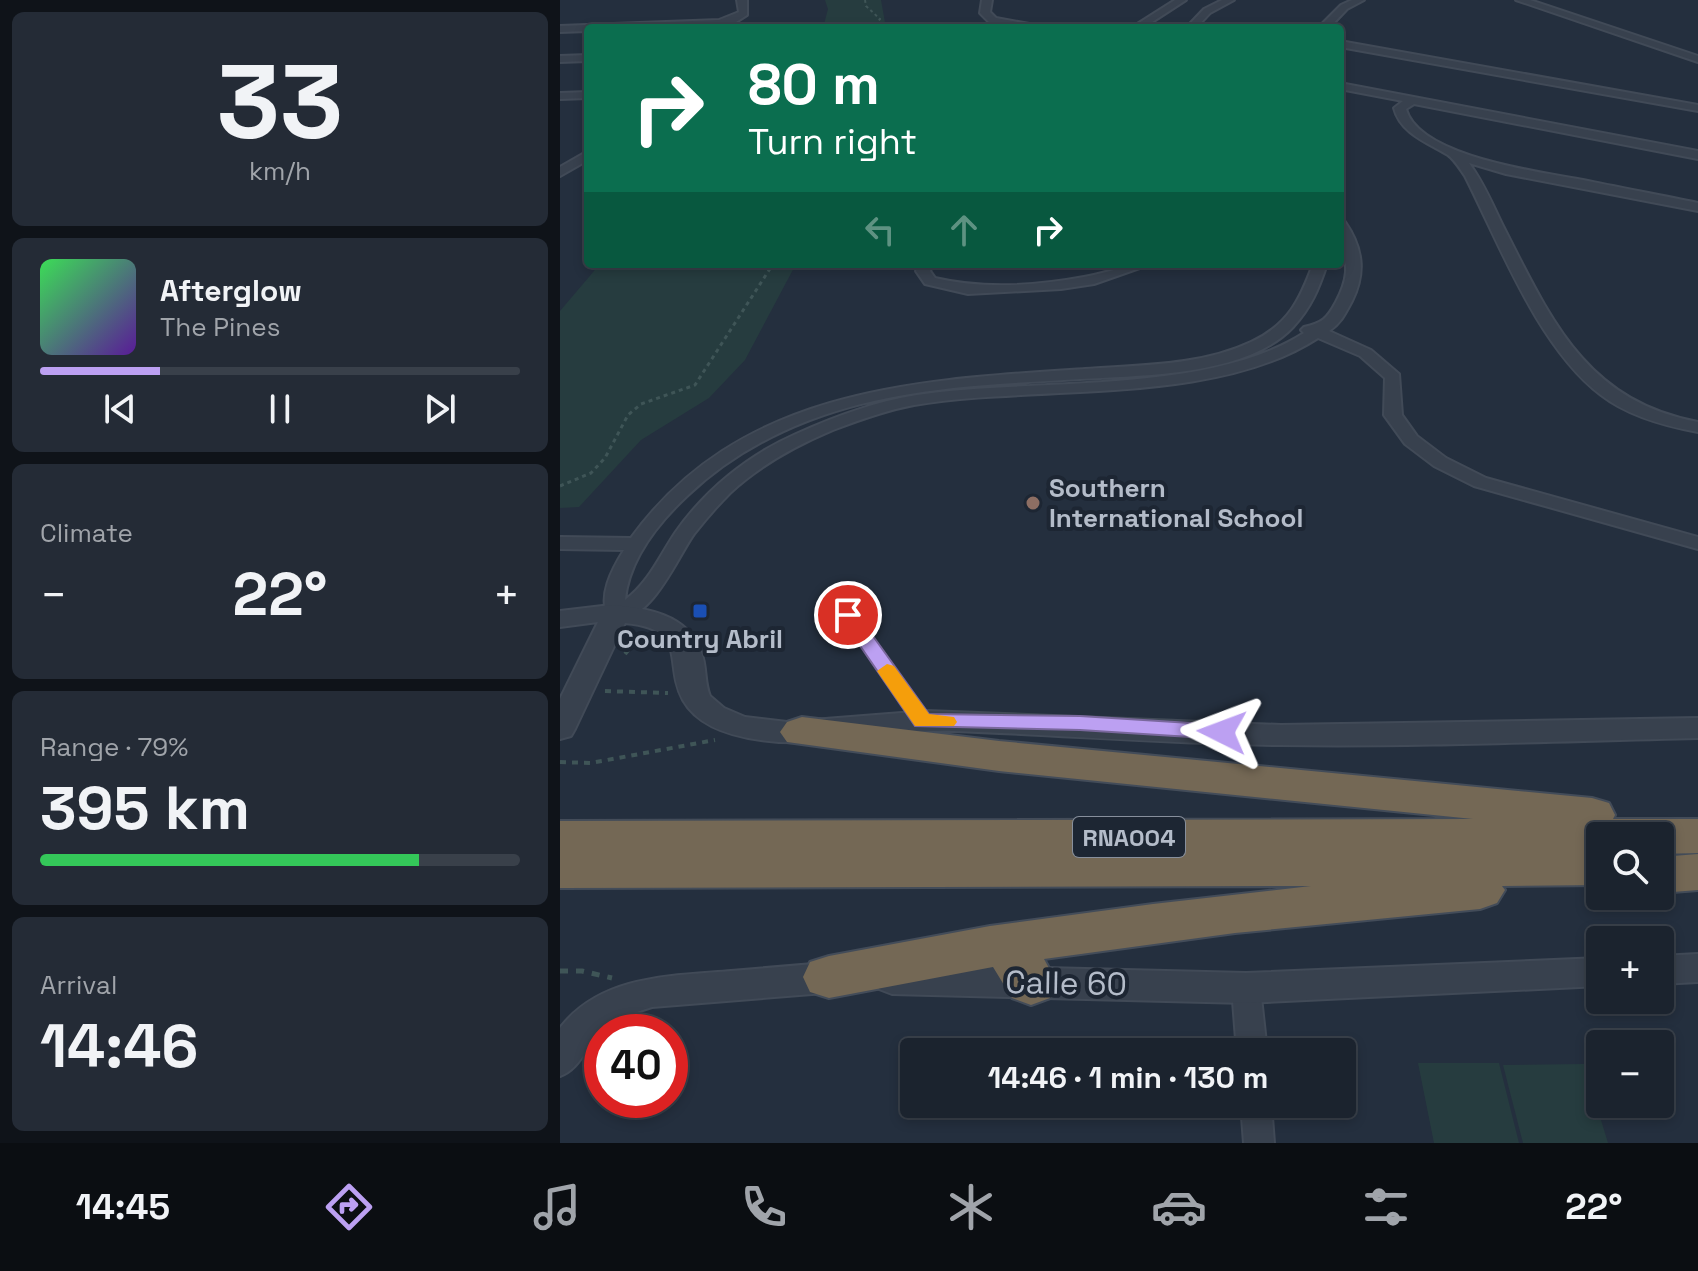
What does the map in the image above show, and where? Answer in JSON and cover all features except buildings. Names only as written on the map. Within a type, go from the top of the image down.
[{"type":"highway","points":[[784,732],[924,735],[1698,827]]},
{"type":"highway","name":"RNA004","points":[[560,839],[1698,836]]},
{"type":"highway","name":"RNA004","points":[[560,870],[1586,867]]},
{"type":"highway","points":[[1674,868],[1698,870]]},
{"type":"highway","points":[[1674,873],[1698,870]]},
{"type":"highway","points":[[829,977],[943,953],[1026,963],[1345,901],[1586,881]]},
{"type":"street","points":[[708,24],[733,20],[744,13],[742,0]]},
{"type":"street","points":[[987,0],[985,13],[993,21],[1016,24]]},
{"type":"street","points":[[1142,24],[1181,0]]},
{"type":"street","points":[[1195,24],[1207,11],[1229,0]]},
{"type":"street","points":[[1208,24],[1229,0]]},
{"type":"street","points":[[1327,24],[1344,7],[1359,0]]},
{"type":"street","points":[[1521,0],[1698,59]]},
{"type":"street","points":[[560,29],[584,28]]},
{"type":"street","points":[[1344,45],[1698,108]]},
{"type":"street","points":[[560,59],[584,58]]},
{"type":"street","points":[[1344,87],[1698,155]]},
{"type":"street","points":[[560,96],[584,95]]},
{"type":"street","points":[[1414,99],[1400,108],[1402,116],[1435,143],[1454,153],[1507,169],[1698,207]]},
{"type":"street","points":[[1454,153],[1471,175],[1549,323],[1579,364],[1604,391],[1667,420],[1698,427]]},
{"type":"street","points":[[560,172],[584,157]]},
{"type":"street","points":[[1471,175],[1507,169]]},
{"type":"street","points":[[616,614],[648,595],[684,534],[722,490],[746,469],[798,439],[849,417],[916,400],[1196,377],[1247,366],[1318,333],[1344,312],[1353,290],[1356,271],[1344,233]]},
{"type":"street","points":[[924,268],[930,281],[968,290],[1061,285],[1089,281],[1131,268]]},
{"type":"street","points":[[560,729],[616,614],[614,594],[642,537],[677,492],[725,453],[787,424],[865,398],[935,386],[1187,367],[1229,357],[1270,337],[1299,312],[1315,289],[1319,268]]},
{"type":"street","points":[[1286,323],[1353,345],[1377,358],[1393,377],[1393,415],[1411,440],[1440,462],[1480,482],[1698,543]]},
{"type":"street","points":[[560,543],[684,534]]},
{"type":"street","points":[[560,619],[616,614],[653,620],[680,636],[689,657],[694,694],[711,713],[743,727],[784,732]]},
{"type":"street","points":[[924,735],[1080,723],[1279,735],[1698,728]]},
{"type":"street","name":"Calle 60","points":[[1026,963],[1246,988],[1586,973]]},
{"type":"street","points":[[1674,969],[1698,968]]},
{"type":"street","points":[[560,1060],[591,1018],[635,996],[829,977]]},
{"type":"street","points":[[1246,988],[1251,1038]]},
{"type":"street","points":[[1257,1118],[1259,1143]]},
{"type":"lane","points":[[848,615],[924,735]]},
{"type":"path","points":[[865,0],[866,6],[880,19],[878,24]]},
{"type":"path","points":[[560,486],[591,473],[605,458],[628,415],[641,404],[695,385],[770,268]]},
{"type":"path","points":[[599,690],[694,694]]},
{"type":"path","points":[[560,762],[591,763],[784,732]]},
{"type":"green space","points":[[825,0],[881,0],[885,24],[824,24],[828,9]]},
{"type":"green space","points":[[597,268],[794,268],[745,360],[709,398],[641,440],[579,507],[560,508],[560,311]]},
{"type":"green space","points":[[1418,1063],[1499,1063],[1519,1143],[1434,1143]]},
{"type":"green space","points":[[1584,1064],[1586,1118],[1600,1118],[1608,1143],[1523,1143],[1503,1065]]},
{"type":"slow traffic","points":[[887,671],[923,721],[947,722]]},
{"type":"place","name":"Southern International School","points":[[1033,503]]},
{"type":"place","name":"Country Abril","points":[[700,611]]},
{"type":"route","points":[[848,615],[923,721],[1080,723],[1222,732]]}]
